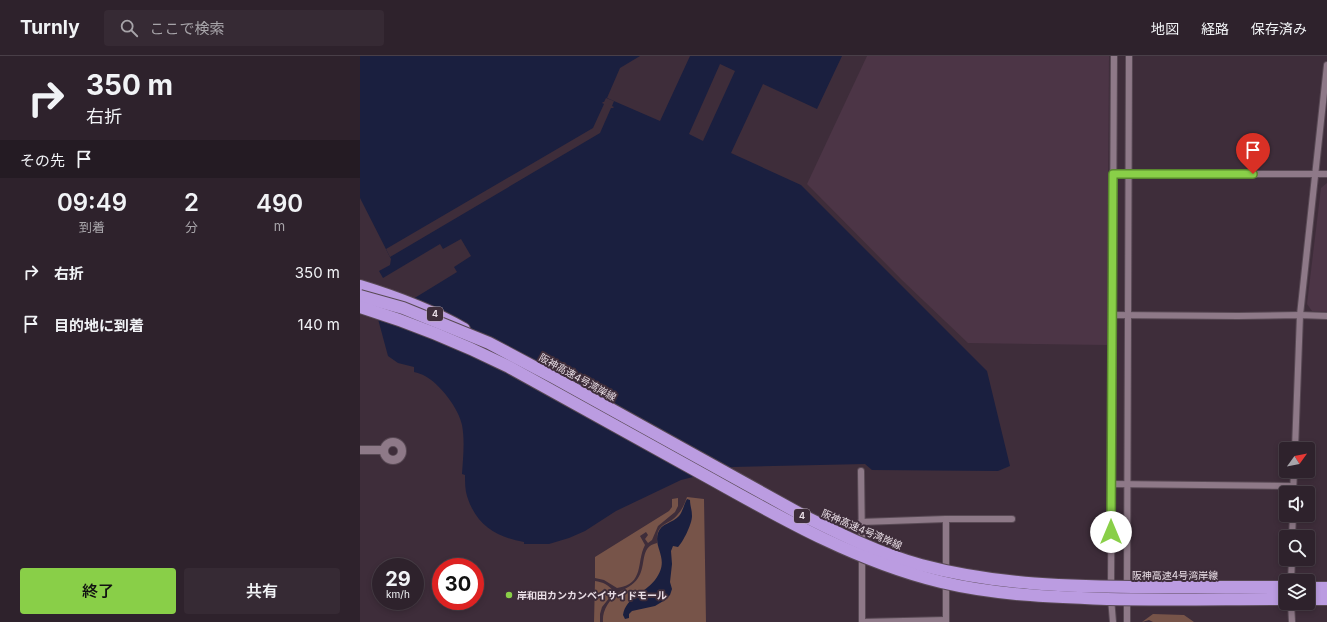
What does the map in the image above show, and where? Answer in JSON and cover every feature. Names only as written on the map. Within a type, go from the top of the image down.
[{"type":"highway","name":"4","points":[[360,286],[445,318],[489,343]]},
{"type":"highway","name":"阪神高速4号湾岸線","points":[[360,296],[403,308],[489,343],[554,377],[804,516],[867,546],[907,561],[976,577],[1049,585],[1102,587],[1279,588]]},
{"type":"highway","name":"4","points":[[360,308],[408,323],[474,350],[798,526],[858,555],[915,575],[973,589],[1048,597],[1137,599],[1279,599]]},
{"type":"highway","points":[[1315,588],[1327,588]]},
{"type":"highway","points":[[1315,599],[1327,599]]},
{"type":"street","points":[[1113,622],[1111,579],[1111,484],[1114,56]]},
{"type":"street","points":[[1127,622],[1128,56]]},
{"type":"street","points":[[1295,442],[1300,315],[1327,65]]},
{"type":"street","points":[[1113,174],[1327,174]]},
{"type":"street","points":[[1112,315],[1327,316]]},
{"type":"street","points":[[360,450],[384,450]]},
{"type":"street","points":[[861,471],[862,622],[946,621],[946,519]]},
{"type":"street","points":[[1111,484],[1293,486],[1294,478]]},
{"type":"street","points":[[861,522],[946,519],[1012,520]]},
{"type":"street","points":[[1291,610],[1292,622]]},
{"type":"shaded area","points":[[867,56],[1109,56],[1107,345],[968,343],[903,281],[807,184]]},
{"type":"shaded area","points":[[1327,183],[1327,312],[1312,311],[1307,304],[1321,188]]},
{"type":"shaded area","points":[[687,497],[704,499],[706,622],[603,622],[605,610],[609,602],[618,593],[636,581],[641,573],[645,552],[651,545],[657,543],[658,531],[663,525],[674,518],[683,506]]},
{"type":"shaded area","points":[[678,498],[678,506],[675,512],[658,526],[652,540],[648,543],[645,539],[648,535],[646,532],[640,536],[645,545],[636,577],[632,582],[626,586],[617,588],[604,580],[595,578],[595,557],[669,511],[672,507],[672,499]]},
{"type":"shaded area","points":[[595,581],[606,584],[614,592],[602,607],[600,622],[594,622]]},
{"type":"shaded area","points":[[1153,614],[1184,615],[1194,622],[1153,622],[1149,620],[1142,622]]},
{"type":"water","points":[[360,56],[640,56],[620,68],[607,98],[660,121],[690,56],[842,56],[817,109],[763,84],[731,153],[801,185],[987,371],[1010,466],[998,471],[872,470],[865,464],[733,467],[681,480],[616,511],[585,531],[569,538],[549,544],[524,544],[524,542],[505,537],[488,528],[482,522],[476,515],[467,496],[465,475],[462,474],[464,443],[463,431],[460,419],[453,405],[437,385],[423,375],[414,372],[414,367],[398,363],[388,356],[378,319],[457,272],[454,267],[471,256],[461,239],[443,249],[440,244],[383,278],[379,271],[390,265],[391,259],[360,198]],"holes":[[[720,64],[735,71],[703,141],[689,134]]]},
{"type":"water","points":[[687,499],[690,500],[692,519],[682,541],[678,547],[673,546],[671,551],[672,564],[670,582],[672,589],[670,595],[655,606],[632,611],[629,614],[629,618],[625,619],[623,615],[628,604],[651,584],[660,573],[662,560],[657,539],[658,533],[664,525],[679,516]]},
{"type":"pier","points":[[606,98],[614,101],[612,106],[614,107],[611,108],[600,133],[390,257],[386,249],[593,128],[604,104],[602,103]]},
{"type":"place","name":"岸和田カンカンベイサイドモール","points":[[509,595]]},
{"type":"route","points":[[1111,532],[1113,174],[1253,174]]}]
